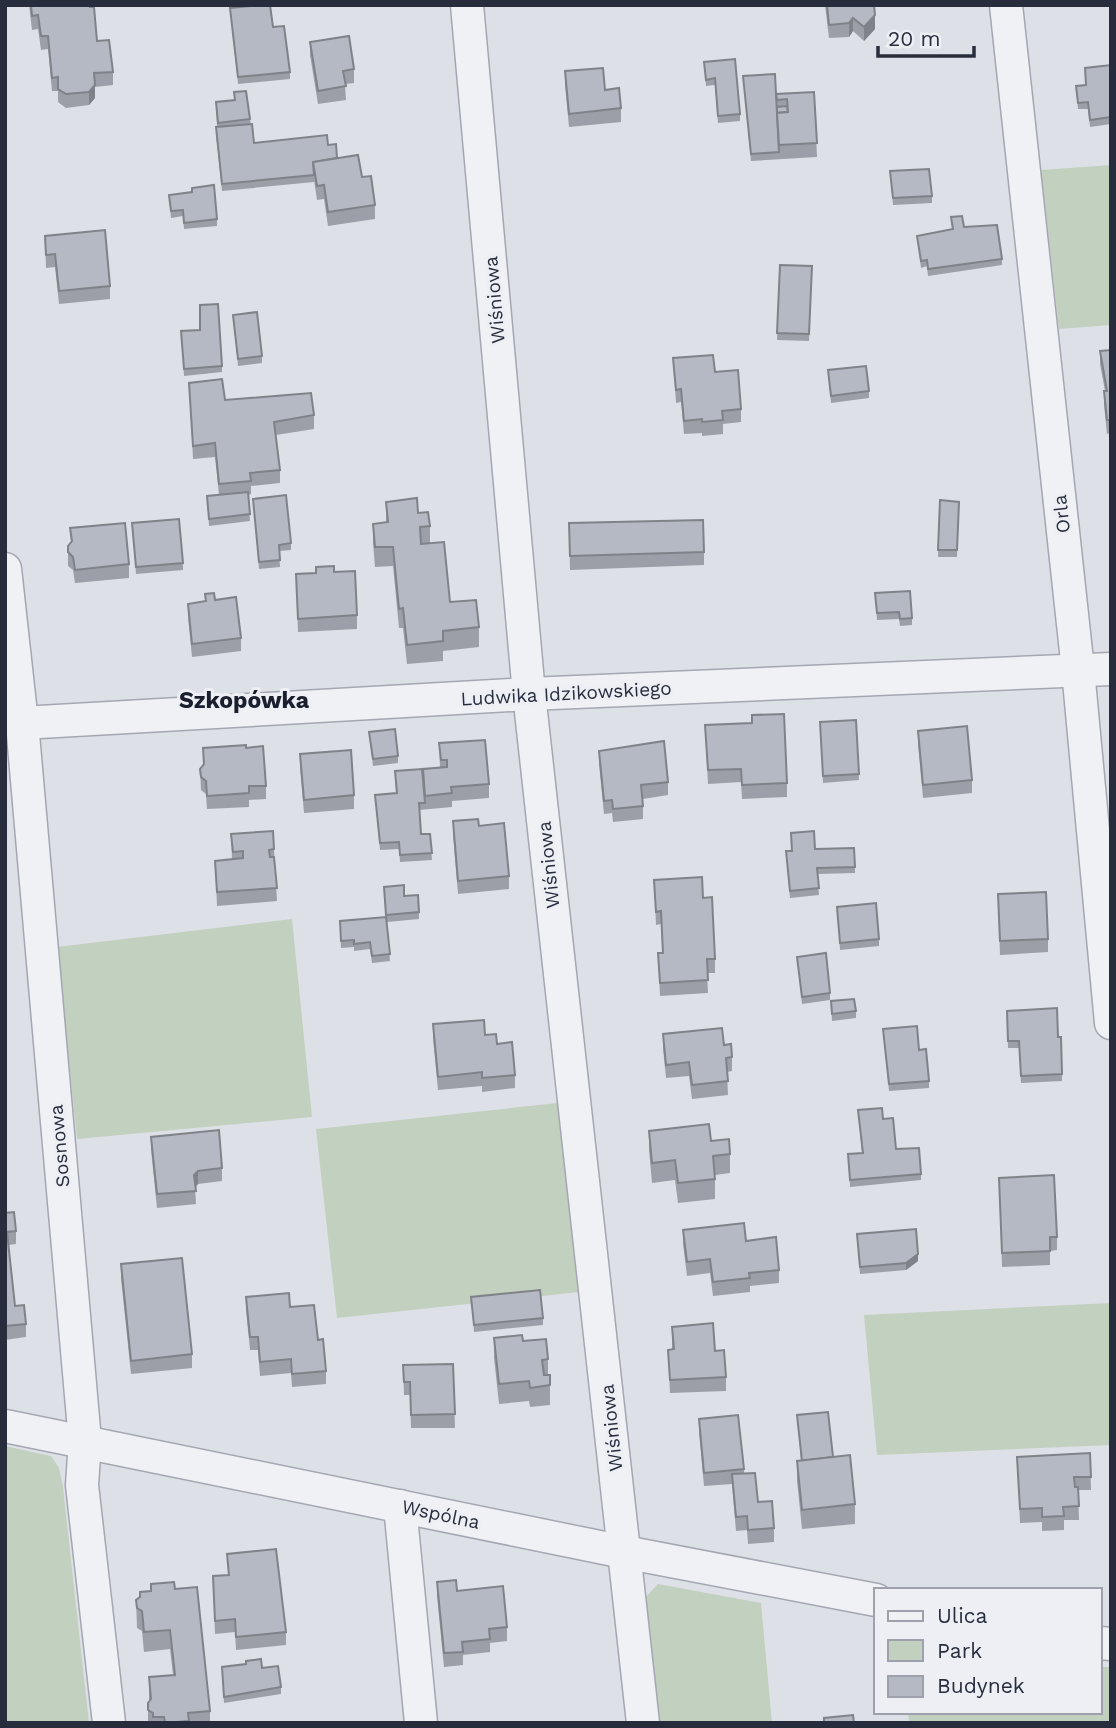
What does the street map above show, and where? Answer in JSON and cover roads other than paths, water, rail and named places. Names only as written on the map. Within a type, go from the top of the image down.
[{"type":"street","name":"Wiśniowa","points":[[467,5],[529,694],[643,1723]]},
{"type":"street","name":"Orla","points":[[1006,5],[1077,670],[1111,1023]]},
{"type":"street","name":"Sosnowa","points":[[5,569],[22,723],[85,1441],[82,1485],[109,1723]]},
{"type":"street","name":"Ludwika Idzikowskiego","points":[[22,723],[529,694],[1111,669]]},
{"type":"street","name":"Wspólna","points":[[5,1426],[874,1601]]},
{"type":"street","points":[[400,1506],[421,1723]]},
{"type":"district","name":"Szkopówka","points":[[244,700]]}]
